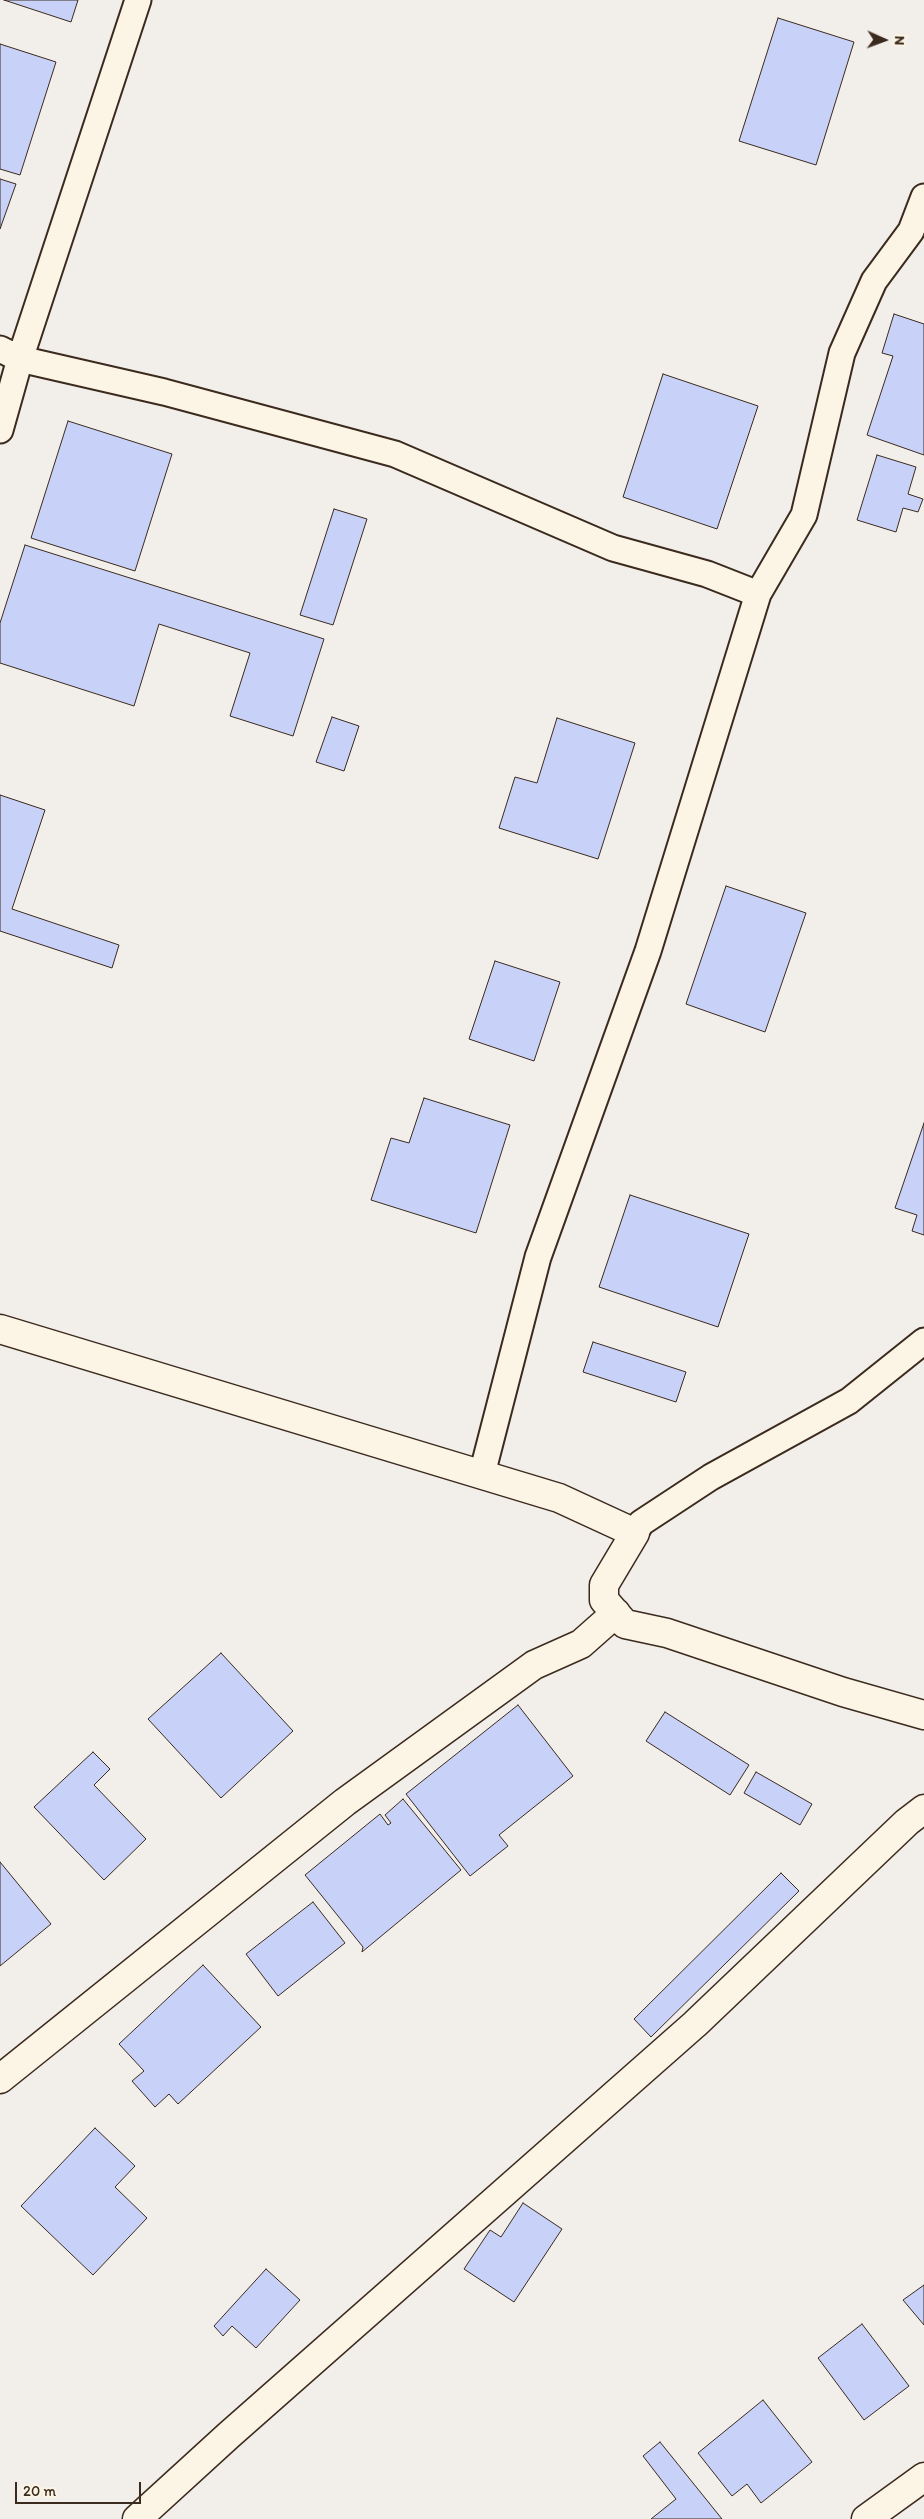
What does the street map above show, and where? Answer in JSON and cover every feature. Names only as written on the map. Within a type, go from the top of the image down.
[{"type":"street","points":[[0,1329],[559,1498],[636,1533],[604,1585],[604,1600],[625,1624],[676,1636],[843,1692],[924,1715]]},
{"type":"street","points":[[0,2079],[345,1802],[534,1665],[581,1644],[616,1613]]},
{"type":"street","points":[[137,2519],[236,2428],[695,2024],[907,1822],[924,1809]]},
{"type":"street","points":[[866,2519],[924,2477]]},
{"type":"lane","points":[[0,430],[10,354],[138,0]]},
{"type":"lane","points":[[482,1474],[538,1257],[648,952],[758,594],[804,515],[842,353],[874,281],[911,231],[924,197]]},
{"type":"lane","points":[[10,354],[164,392],[395,454],[613,548],[707,574],[758,594]]},
{"type":"lane","points":[[636,1533],[641,1523],[711,1477],[849,1401],[924,1341]]},
{"type":"building","points":[[4,0],[78,0],[71,22]]},
{"type":"building","points":[[778,18],[854,42],[816,165],[739,141]]},
{"type":"building","points":[[0,44],[56,62],[20,175],[0,169]]},
{"type":"building","points":[[0,179],[16,184],[0,229]]},
{"type":"building","points":[[894,314],[924,324],[924,455],[867,435],[893,356],[882,353]]},
{"type":"building","points":[[663,374],[758,406],[717,529],[623,497]]},
{"type":"building","points":[[68,421],[172,454],[135,571],[31,538]]},
{"type":"building","points":[[877,455],[916,467],[908,494],[923,499],[918,512],[903,508],[896,532],[857,520]]},
{"type":"building","points":[[334,509],[367,519],[333,625],[300,615]]},
{"type":"building","points":[[25,545],[324,639],[293,736],[230,716],[250,653],[159,624],[134,706],[0,663],[0,623]]},
{"type":"building","points":[[332,717],[359,726],[344,771],[316,762]]},
{"type":"building","points":[[557,718],[635,743],[598,859],[499,828],[515,777],[537,783]]},
{"type":"building","points":[[0,795],[45,810],[12,909],[119,945],[112,968],[0,931]]},
{"type":"building","points":[[726,886],[806,913],[765,1032],[686,1004]]},
{"type":"building","points":[[495,961],[560,982],[534,1061],[469,1039]]},
{"type":"building","points":[[424,1098],[510,1125],[476,1233],[371,1200],[391,1138],[409,1143]]},
{"type":"building","points":[[924,1123],[924,1235],[912,1231],[917,1215],[895,1208]]},
{"type":"building","points":[[630,1195],[749,1234],[718,1327],[599,1287]]},
{"type":"building","points":[[593,1342],[686,1372],[676,1402],[583,1372]]},
{"type":"building","points":[[221,1653],[293,1731],[221,1798],[148,1719]]},
{"type":"building","points":[[518,1705],[573,1776],[499,1835],[508,1846],[470,1876],[406,1794]]},
{"type":"building","points":[[665,1712],[749,1765],[730,1795],[646,1741]]},
{"type":"building","points":[[93,1752],[110,1769],[94,1785],[146,1839],[104,1880],[34,1807]]},
{"type":"building","points":[[756,1772],[812,1804],[800,1825],[744,1793]]},
{"type":"building","points":[[403,1799],[461,1870],[362,1952],[363,1947],[305,1875],[380,1814],[388,1825],[391,1823],[385,1815]]},
{"type":"building","points":[[0,1862],[51,1924],[0,1966]]},
{"type":"building","points":[[781,1873],[799,1891],[651,2037],[634,2019]]},
{"type":"building","points":[[313,1902],[345,1943],[278,1996],[246,1954]]},
{"type":"building","points":[[203,1965],[261,2027],[178,2104],[169,2094],[155,2107],[132,2081],[144,2071],[119,2044]]},
{"type":"building","points":[[95,2128],[135,2166],[115,2187],[147,2218],[93,2275],[21,2206]]},
{"type":"building","points":[[523,2203],[562,2229],[514,2302],[464,2269],[490,2230],[501,2237]]},
{"type":"building","points":[[266,2269],[300,2300],[256,2348],[232,2326],[223,2336],[214,2326]]},
{"type":"building","points":[[924,2285],[924,2325],[903,2300]]},
{"type":"building","points":[[862,2324],[909,2386],[864,2420],[818,2358]]},
{"type":"building","points":[[763,2400],[812,2462],[761,2503],[747,2484],[732,2496],[698,2453]]},
{"type":"building","points":[[660,2442],[722,2519],[651,2519],[676,2499],[643,2456]]}]
